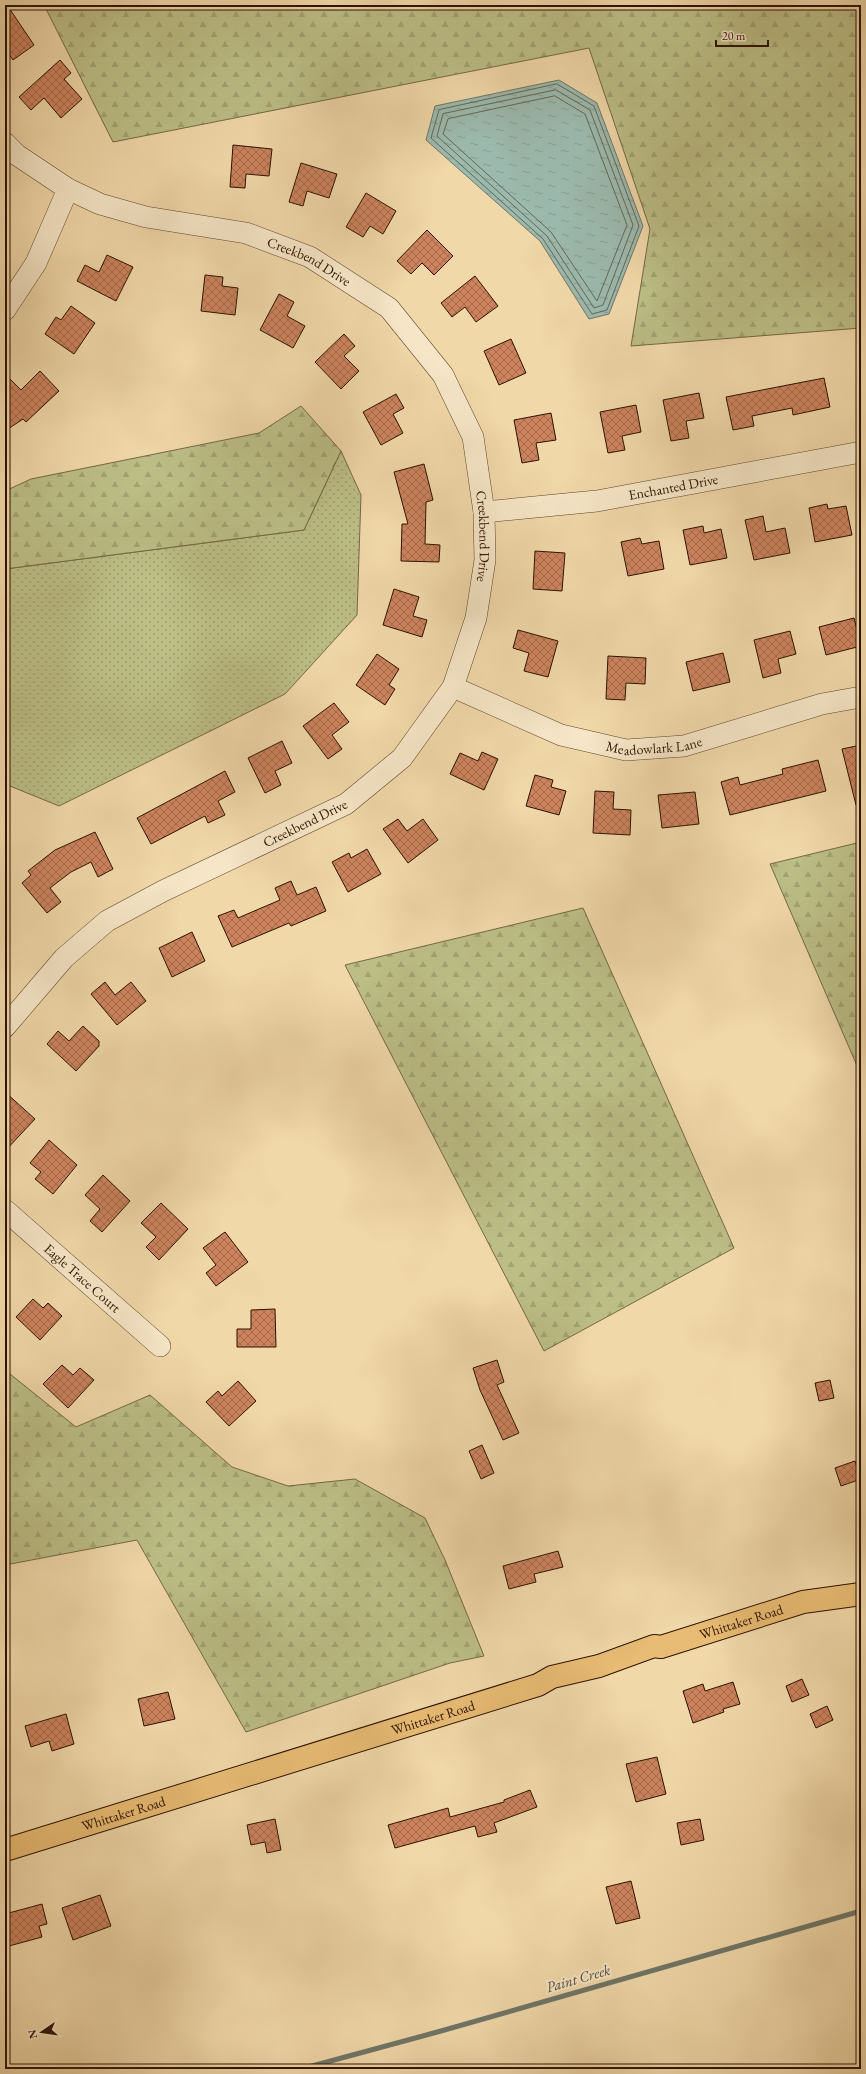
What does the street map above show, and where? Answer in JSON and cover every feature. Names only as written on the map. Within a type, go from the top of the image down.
[{"type":"main road","name":"Whittaker Road","points":[[5,1850],[538,1685],[552,1677],[599,1666],[654,1646],[661,1647],[803,1602],[861,1594]]},
{"type":"street","name":"Creekbend Drive","points":[[5,143],[17,155],[68,189],[100,204],[146,217],[246,233],[310,257],[389,308],[443,375],[473,437],[484,512],[485,560],[476,618],[453,687],[402,758],[346,804],[163,891],[108,921],[64,958],[5,1027]]},
{"type":"street","points":[[5,310],[36,263],[68,189]]},
{"type":"street","name":"Enchanted Drive","points":[[484,512],[597,501],[861,452]]},
{"type":"street","name":"Meadowlark Lane","points":[[453,687],[560,735],[626,750],[684,746],[822,704],[861,697]]},
{"type":"street","name":"Eagle Trace Court","points":[[5,1210],[160,1346]]},
{"type":"green space","points":[[44,5],[861,5],[861,328],[631,346],[650,229],[589,48],[113,142]]},
{"type":"green space","points":[[301,406],[341,451],[304,530],[5,569],[5,491],[31,479],[259,433]]},
{"type":"green space","points":[[341,451],[361,495],[357,615],[285,694],[59,806],[5,784],[5,569],[304,530]]},
{"type":"green space","points":[[861,842],[861,1075],[770,864]]},
{"type":"green space","points":[[583,908],[734,1248],[544,1351],[345,965]]},
{"type":"green space","points":[[5,1370],[76,1427],[150,1395],[232,1467],[288,1486],[355,1479],[425,1518],[445,1560],[484,1656],[450,1663],[246,1732],[137,1540],[5,1565]]},
{"type":"water","points":[[559,80],[597,103],[643,226],[609,314],[589,319],[540,241],[426,140],[435,106]]},
{"type":"building","points":[[5,5],[7,5],[34,45],[13,60],[5,48]]},
{"type":"building","points":[[60,60],[71,73],[64,79],[82,99],[61,118],[44,98],[31,110],[19,97]]},
{"type":"building","points":[[233,145],[272,149],[269,176],[246,174],[245,188],[230,187]]},
{"type":"building","points":[[301,163],[337,174],[329,198],[307,191],[303,206],[289,202]]},
{"type":"building","points":[[366,193],[396,211],[383,234],[370,226],[363,237],[346,227]]},
{"type":"building","points":[[427,230],[453,256],[434,275],[422,263],[411,274],[397,261]]},
{"type":"building","points":[[107,255],[133,267],[116,301],[77,281],[85,265],[99,272]]},
{"type":"building","points":[[205,275],[223,277],[222,286],[238,288],[235,315],[201,311]]},
{"type":"building","points":[[475,276],[498,306],[476,322],[465,307],[452,317],[441,303]]},
{"type":"building","points":[[279,294],[294,302],[287,316],[305,326],[293,348],[260,330]]},
{"type":"building","points":[[71,306],[95,323],[74,354],[45,334],[56,317],[61,320]]},
{"type":"building","points":[[344,334],[355,346],[344,356],[359,371],[341,389],[315,362]]},
{"type":"building","points":[[511,339],[526,373],[499,385],[484,351]]},
{"type":"building","points":[[40,371],[59,391],[26,422],[23,419],[5,431],[5,374],[21,390]]},
{"type":"building","points":[[824,378],[830,407],[793,415],[792,408],[752,416],[754,426],[733,430],[726,397]]},
{"type":"building","points":[[699,393],[704,418],[686,421],[689,438],[671,441],[663,400]]},
{"type":"building","points":[[396,394],[404,408],[393,414],[403,433],[381,445],[363,412]]},
{"type":"building","points":[[636,405],[641,432],[622,436],[625,450],[608,453],[600,412]]},
{"type":"building","points":[[551,413],[556,440],[536,443],[539,460],[522,463],[514,420]]},
{"type":"building","points":[[424,464],[433,500],[426,502],[425,544],[440,545],[439,562],[401,561],[402,524],[408,524],[394,472]]},
{"type":"building","points":[[827,504],[828,509],[846,506],[852,535],[815,542],[809,508]]},
{"type":"building","points":[[763,516],[766,532],[785,528],[790,553],[754,560],[745,520]]},
{"type":"building","points":[[703,526],[704,533],[721,529],[727,558],[690,565],[683,530]]},
{"type":"building","points":[[640,538],[642,544],[659,541],[664,569],[628,576],[621,542]]},
{"type":"building","points":[[535,551],[565,553],[562,591],[533,589]]},
{"type":"building","points":[[394,589],[419,597],[413,616],[427,620],[422,637],[383,625]]},
{"type":"building","points":[[854,618],[861,646],[826,655],[819,627]]},
{"type":"building","points":[[518,630],[558,641],[548,677],[524,671],[529,653],[513,648]]},
{"type":"building","points":[[790,631],[796,654],[778,659],[781,673],[763,678],[754,640]]},
{"type":"building","points":[[723,653],[730,682],[693,691],[686,662]]},
{"type":"building","points":[[377,654],[399,669],[389,685],[395,689],[385,705],[356,685]]},
{"type":"building","points":[[608,656],[646,658],[645,684],[626,683],[625,700],[606,699]]},
{"type":"building","points":[[334,703],[349,722],[332,735],[342,749],[328,759],[303,726]]},
{"type":"building","points":[[282,741],[292,763],[275,771],[281,785],[265,793],[248,758]]},
{"type":"building","points":[[861,745],[861,804],[856,805],[842,749]]},
{"type":"building","points":[[482,752],[498,759],[484,790],[450,774],[460,753],[478,761]]},
{"type":"building","points":[[818,760],[826,791],[730,815],[721,782],[738,777],[740,785],[783,774],[782,769]]},
{"type":"building","points":[[225,771],[235,792],[218,801],[225,815],[208,823],[205,816],[151,844],[137,818]]},
{"type":"building","points":[[535,775],[553,780],[551,787],[566,791],[559,815],[526,806]]},
{"type":"building","points":[[595,791],[614,792],[613,809],[631,810],[630,835],[593,833]]},
{"type":"building","points":[[695,792],[699,824],[662,828],[658,795]]},
{"type":"building","points":[[398,819],[407,831],[423,819],[438,840],[408,863],[383,829]]},
{"type":"building","points":[[95,832],[113,869],[98,877],[91,862],[71,872],[50,888],[61,902],[47,913],[22,883],[31,875],[28,871],[55,850]]},
{"type":"building","points":[[367,849],[381,874],[348,892],[332,862],[349,853],[351,858]]},
{"type":"building","points":[[291,881],[297,895],[316,887],[326,911],[291,926],[289,923],[232,947],[218,916],[234,910],[238,918],[280,900],[275,888]]},
{"type":"building","points":[[192,932],[205,961],[172,977],[159,948]]},
{"type":"building","points":[[105,982],[115,995],[131,982],[146,1001],[117,1025],[91,994]]},
{"type":"building","points":[[83,1026],[99,1041],[99,1046],[76,1071],[47,1044],[58,1031],[69,1041]]},
{"type":"building","points":[[5,1092],[35,1119],[5,1151]]},
{"type":"building","points":[[49,1140],[77,1165],[53,1194],[35,1179],[41,1172],[30,1163]]},
{"type":"building","points":[[103,1175],[130,1201],[102,1232],[90,1221],[100,1209],[85,1195]]},
{"type":"building","points":[[161,1203],[188,1229],[159,1260],[146,1247],[156,1237],[141,1223]]},
{"type":"building","points":[[225,1232],[248,1262],[216,1286],[206,1273],[216,1265],[203,1248]]},
{"type":"building","points":[[33,1299],[43,1308],[48,1303],[62,1316],[40,1340],[16,1317]]},
{"type":"building","points":[[275,1309],[276,1347],[237,1347],[237,1329],[251,1329],[251,1310]]},
{"type":"building","points":[[497,1360],[504,1382],[497,1385],[519,1433],[503,1440],[480,1390],[473,1368]]},
{"type":"building","points":[[62,1365],[73,1375],[80,1368],[94,1380],[68,1408],[43,1384]]},
{"type":"building","points":[[830,1380],[834,1398],[819,1401],[815,1383]]},
{"type":"building","points":[[238,1381],[256,1401],[229,1426],[206,1402],[218,1391],[222,1396]]},
{"type":"building","points":[[482,1445],[494,1473],[481,1479],[469,1451]]},
{"type":"building","points":[[855,1461],[861,1479],[841,1486],[835,1468]]},
{"type":"building","points":[[558,1551],[563,1567],[534,1574],[536,1582],[509,1589],[503,1566]]},
{"type":"building","points":[[802,1679],[809,1695],[792,1702],[786,1686]]},
{"type":"building","points":[[733,1682],[740,1704],[723,1709],[724,1712],[693,1723],[683,1691],[703,1684],[705,1691]]},
{"type":"building","points":[[168,1692],[175,1719],[144,1726],[138,1699]]},
{"type":"building","points":[[827,1706],[833,1720],[816,1728],[810,1714]]},
{"type":"building","points":[[66,1714],[74,1744],[52,1751],[49,1741],[31,1747],[25,1726]]},
{"type":"building","points":[[657,1757],[666,1794],[636,1802],[626,1764]]},
{"type":"building","points":[[530,1790],[537,1807],[494,1823],[497,1832],[478,1837],[475,1826],[395,1848],[388,1825],[448,1808],[450,1817],[504,1802],[504,1800]]},
{"type":"building","points":[[275,1819],[281,1850],[267,1853],[265,1842],[251,1845],[247,1825]]},
{"type":"building","points":[[700,1819],[704,1840],[681,1845],[677,1823]]},
{"type":"building","points":[[631,1881],[640,1918],[616,1924],[606,1887]]},
{"type":"building","points":[[100,1895],[111,1926],[73,1940],[62,1908]]},
{"type":"building","points":[[42,1904],[47,1924],[39,1926],[42,1937],[9,1946],[8,1941],[5,1942],[5,1914]]},
{"type":"waterway","name":"Paint Creek","points":[[301,2069],[441,2031],[861,1911]]}]
